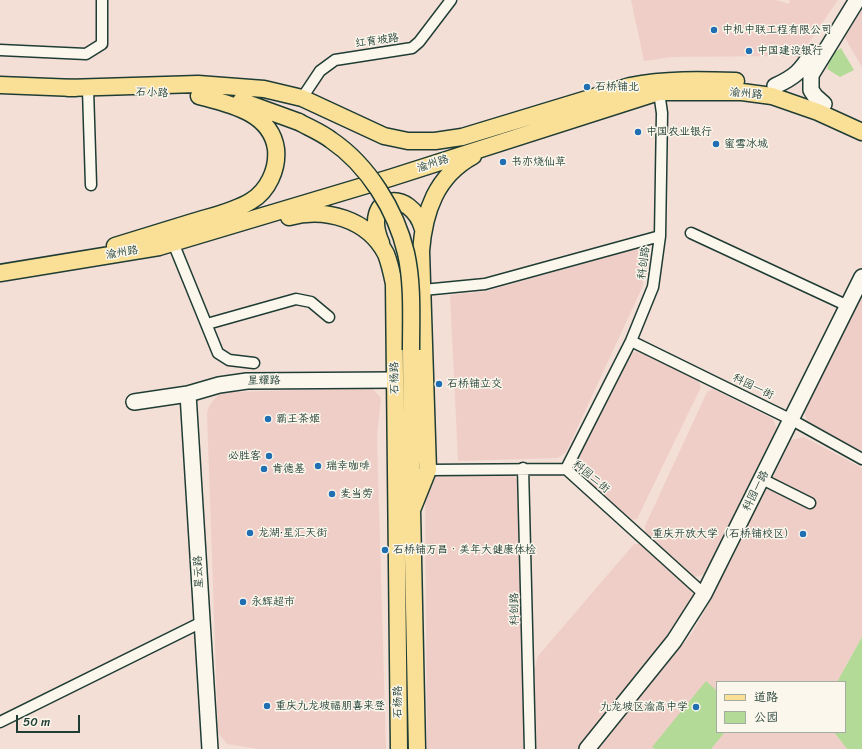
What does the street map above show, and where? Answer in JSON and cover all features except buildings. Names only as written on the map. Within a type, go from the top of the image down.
[{"type":"main road","name":"渝州路","points":[[67,88],[198,84],[264,89],[302,98],[384,136],[408,142],[435,141],[462,137],[630,86],[657,81],[693,80],[743,82],[775,86],[824,104],[862,122]]},
{"type":"main road","name":"石小路","points":[[0,85],[199,96],[241,101],[299,122]]},
{"type":"main road","name":"渝州路","points":[[0,272],[167,246],[659,92],[742,92],[772,96],[818,112],[862,132]]},
{"type":"main road","points":[[42,266],[156,234],[226,212],[250,201],[262,192],[269,182],[277,158],[275,145],[263,122],[251,113],[237,106],[199,96]]},
{"type":"main road","name":"石杨路","points":[[299,122],[331,140],[356,161],[379,191],[397,222],[406,253],[410,286],[412,510],[418,749]]},
{"type":"main road","points":[[412,510],[428,470],[422,251],[423,228],[427,211],[434,194],[446,177],[464,161],[495,144]]},
{"type":"main road","points":[[386,254],[375,228],[376,216],[382,206],[394,201],[407,205],[417,214],[423,228]]},
{"type":"main road","name":"石杨路","points":[[167,246],[215,239],[296,215],[320,213],[345,218],[358,224],[368,232],[386,254],[394,284],[399,749]]},
{"type":"street","points":[[0,50],[86,54],[102,44],[102,0]]},
{"type":"street","name":"红育坡路","points":[[302,98],[320,70],[335,60],[412,48],[420,42],[451,0]]},
{"type":"street","points":[[824,104],[811,90],[806,73],[846,0]]},
{"type":"street","points":[[775,86],[806,73],[857,0]]},
{"type":"street","points":[[88,89],[91,185]]},
{"type":"street","points":[[659,92],[662,113],[660,236]]},
{"type":"street","points":[[691,233],[848,306]]},
{"type":"street","name":"科创路","points":[[423,290],[467,287],[485,284],[660,236],[653,287],[631,340],[566,468]]},
{"type":"street","points":[[167,246],[206,324],[218,353],[230,360],[254,363]]},
{"type":"street","name":"科园一路","points":[[587,749],[674,641],[704,594],[862,277]]},
{"type":"street","points":[[206,324],[296,298],[311,302],[330,317]]},
{"type":"street","name":"科园一街","points":[[631,340],[792,420],[862,459]]},
{"type":"street","name":"星耀路","points":[[134,402],[188,394],[219,385],[247,381],[395,380]]},
{"type":"street","name":"星云路","points":[[188,394],[210,749]]},
{"type":"street","name":"科创路","points":[[524,468],[530,749]]},
{"type":"street","name":"科园二街","points":[[428,470],[566,468],[704,594]]},
{"type":"street","points":[[762,479],[810,503]]},
{"type":"street","points":[[0,722],[202,622]]},
{"type":"shaded area","name":"中机中联工程有限公司","points":[[631,0],[776,0],[789,4],[790,0],[838,0],[799,57],[672,57],[644,61]]},
{"type":"shaded area","points":[[859,7],[862,9],[862,67],[842,33]]},
{"type":"shaded area","points":[[645,246],[647,265],[642,288],[566,452],[558,458],[458,461],[450,295],[487,291]]},
{"type":"shaded area","points":[[862,295],[862,455],[808,425],[804,411]]},
{"type":"shaded area","points":[[637,351],[697,379],[701,387],[637,519],[631,520],[576,471],[574,463],[630,354]]},
{"type":"shaded area","name":"龙湖·星汇天街","points":[[372,388],[381,398],[377,437],[386,749],[258,749],[227,744],[218,733],[207,414],[209,406],[220,394],[228,392]]},
{"type":"shaded area","points":[[713,389],[773,419],[778,432],[706,574],[694,577],[646,534],[645,526],[707,392]]},
{"type":"shaded area","name":"重庆开放大学（石桥铺校区）","points":[[804,437],[862,468],[862,637],[838,681],[716,681],[716,733],[835,733],[847,749],[597,749],[692,633],[711,599],[791,440]]},
{"type":"shaded area","points":[[511,473],[518,481],[525,749],[427,749],[425,497],[434,475]]},
{"type":"shaded area","points":[[634,544],[641,544],[692,590],[694,600],[668,637],[579,749],[537,749],[534,671],[538,656]]},
{"type":"green space","points":[[841,48],[854,70],[840,77],[827,69],[832,54]]},
{"type":"green space","points":[[862,637],[862,749],[847,749],[835,733],[846,733],[846,681],[838,681]]},
{"type":"green space","points":[[706,681],[716,690],[716,733],[724,733],[711,749],[655,749],[652,747]]},
{"type":"place","name":"中机中联工程有限公司","points":[[714,30]]},
{"type":"place","name":"中国建设银行","points":[[749,51]]},
{"type":"place","name":"石桥铺北","points":[[587,87]]},
{"type":"place","name":"中国农业银行","points":[[638,132]]},
{"type":"place","name":"蜜雪冰城","points":[[716,144]]},
{"type":"place","name":"书亦烧仙草","points":[[503,162]]},
{"type":"place","name":"石桥铺立交","points":[[439,384]]},
{"type":"place","name":"霸王茶姬","points":[[268,419]]},
{"type":"place","name":"必胜客","points":[[269,456]]},
{"type":"place","name":"瑞幸咖啡","points":[[318,466]]},
{"type":"place","name":"肯德基","points":[[264,469]]},
{"type":"place","name":"麦当劳","points":[[332,494]]},
{"type":"place","name":"龙湖·星汇天街","points":[[250,533]]},
{"type":"place","name":"重庆开放大学（石桥铺校区）","points":[[803,534]]},
{"type":"place","name":"石桥铺万昌‧美年大健康体检","points":[[385,550]]},
{"type":"place","name":"永辉超市","points":[[243,602]]},
{"type":"place","name":"重庆九龙坡福朋喜来登","points":[[267,706]]},
{"type":"place","name":"九龙坡区渝高中学","points":[[696,707]]}]
